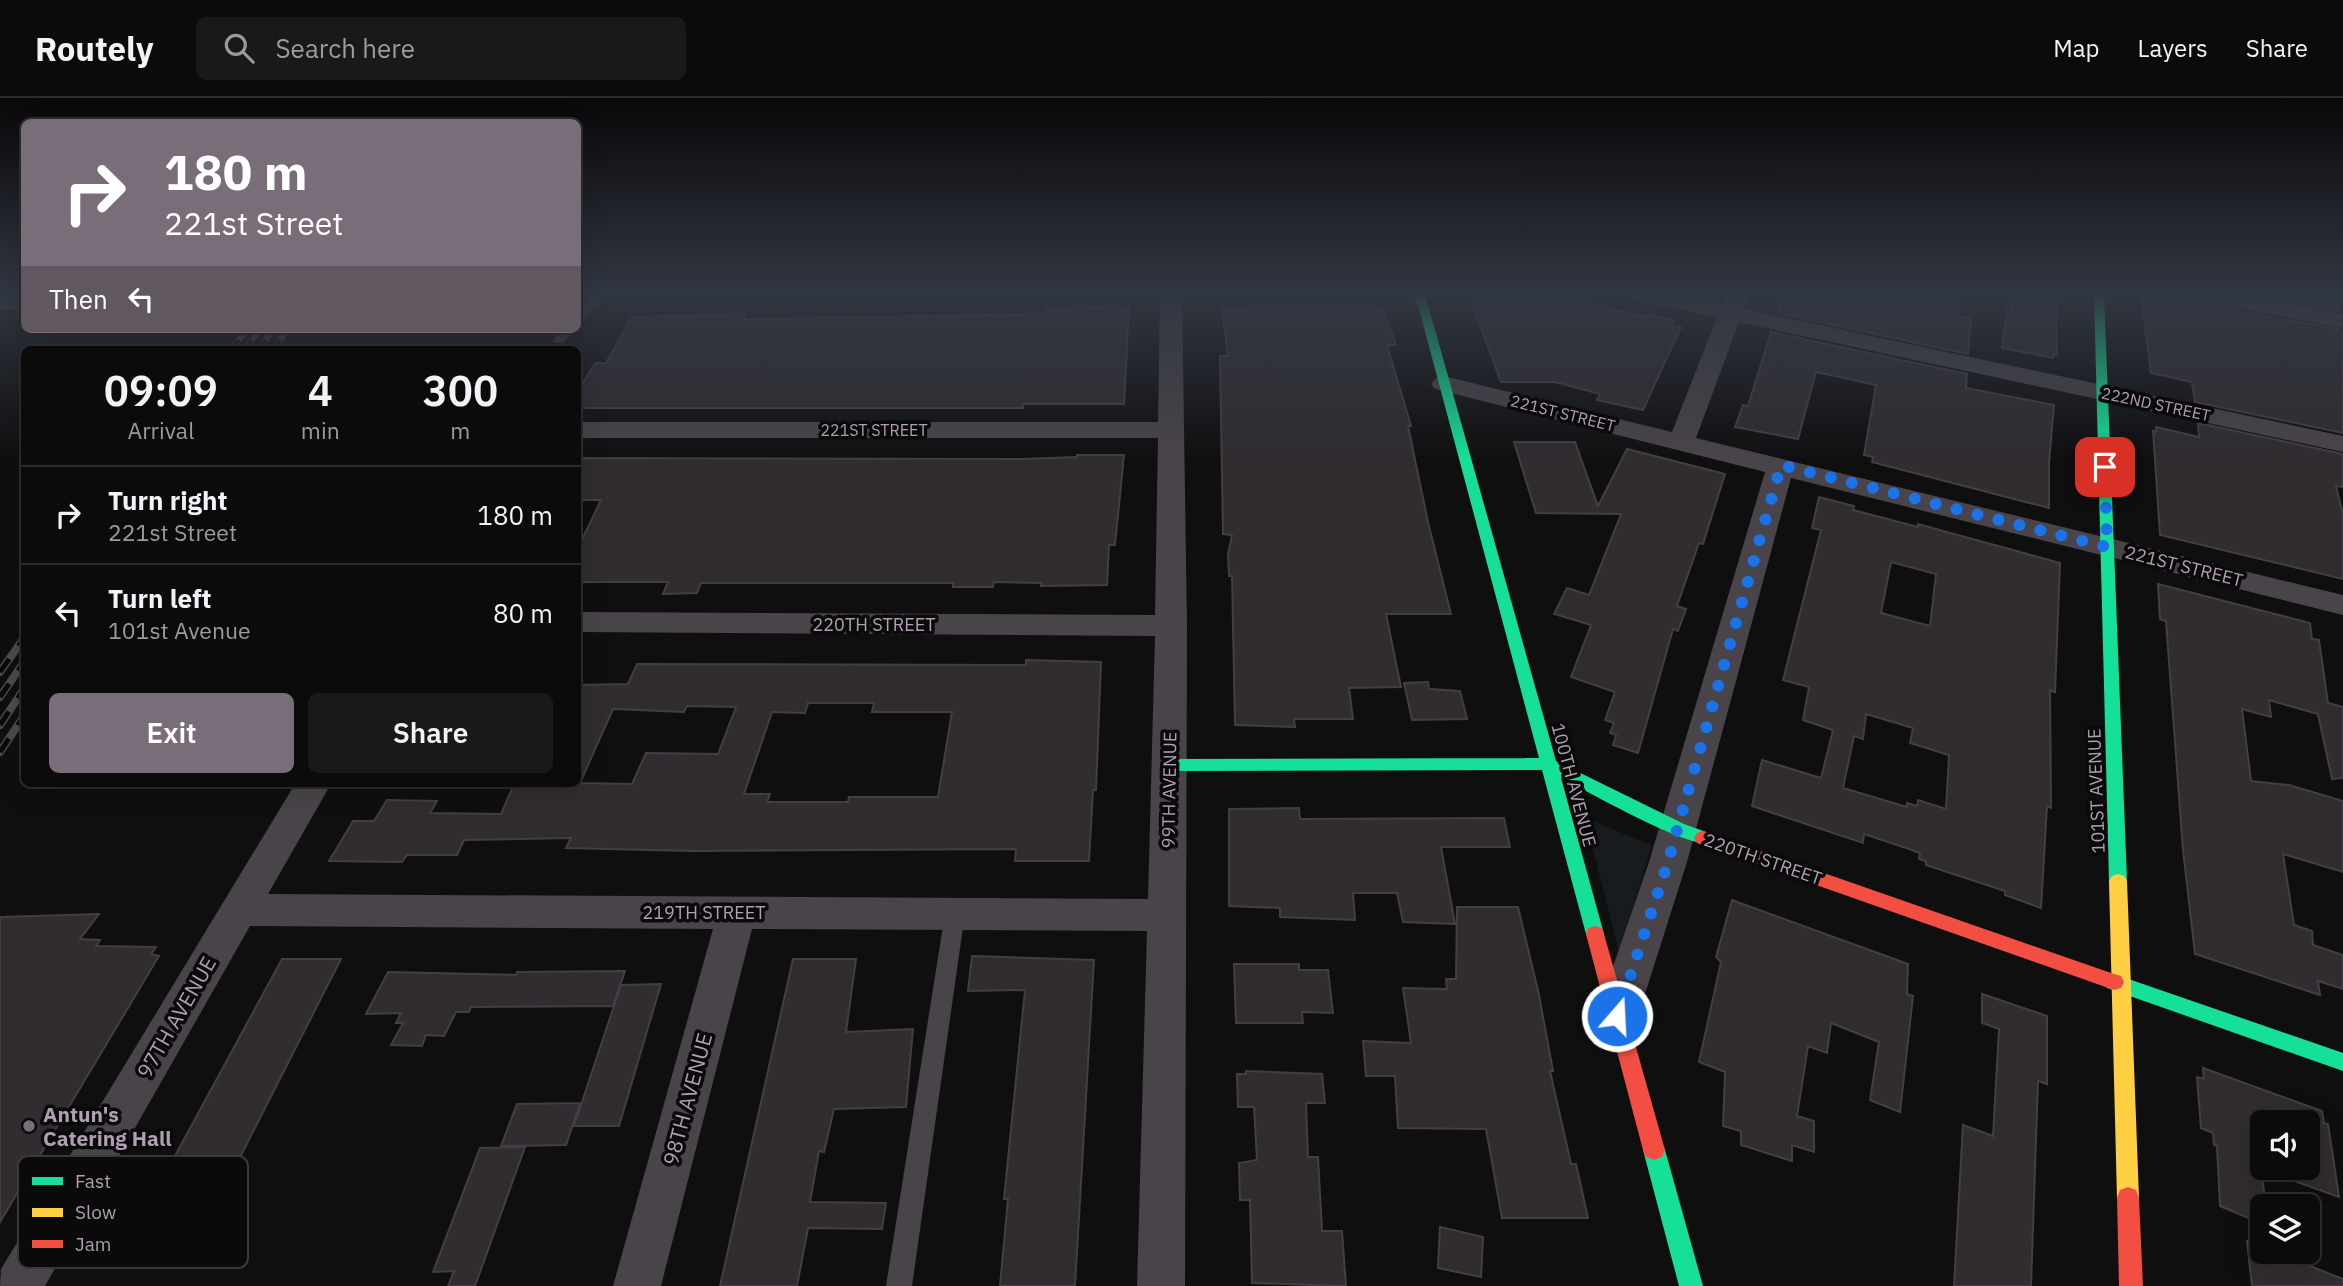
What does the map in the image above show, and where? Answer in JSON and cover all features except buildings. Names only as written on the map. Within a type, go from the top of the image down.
[{"type":"street","name":"99TH AVENUE","points":[[1161,1286],[1170,765],[1171,349]]},
{"type":"street","name":"100TH AVENUE","points":[[1435,349],[1691,1286]]},
{"type":"street","points":[[1682,442],[1718,349]]},
{"type":"street","name":"222ND STREET","points":[[1925,349],[2102,392],[2343,444]]},
{"type":"street","name":"101ST AVENUE","points":[[2101,349],[2132,1286]]},
{"type":"street","name":"221ST STREET","points":[[1444,384],[2343,605]]},
{"type":"street","name":"221ST STREET","points":[[581,430],[1171,430]]},
{"type":"street","points":[[1617,1016],[1678,829],[1781,465]]},
{"type":"street","name":"220TH STREET","points":[[581,622],[1171,626]]},
{"type":"street","name":"220TH STREET","points":[[1170,765],[1548,764],[1678,829],[2343,1062]]},
{"type":"street","name":"97TH AVENUE","points":[[95,1156],[311,787]]},
{"type":"street","name":"219TH STREET","points":[[240,909],[1168,915]]},
{"type":"street","name":"98TH AVENUE","points":[[637,1286],[737,912]]},
{"type":"street","name":"97TH AVENUE","points":[[18,1286],[29,1268]]},
{"type":"lane","points":[[899,1286],[955,913]]},
{"type":"shaded area","points":[[1585,818],[1652,845],[1619,952]]},
{"type":"railway","points":[[0,672],[21,642]]},
{"type":"railway","points":[[0,697],[21,666]]},
{"type":"railway","points":[[0,725],[21,694]]},
{"type":"railway","points":[[0,752],[21,720]]},
{"type":"traffic: fast","points":[[1435,349],[1595,934]]},
{"type":"traffic: fast","points":[[2101,349],[2118,881]]},
{"type":"traffic: fast","points":[[1169,765],[1548,764],[1678,829],[1703,838]]},
{"type":"traffic: fast","points":[[2114,982],[2343,1062]]},
{"type":"traffic: fast","points":[[1654,1150],[1691,1286]]},
{"type":"traffic: slow","points":[[2118,881],[2128,1198]]},
{"type":"traffic: jam","points":[[1703,838],[2114,982]]},
{"type":"traffic: jam","points":[[1595,934],[1654,1150]]},
{"type":"traffic: jam","points":[[2128,1198],[2131,1286]]},
{"type":"place","name":"Antun's Catering Hall","points":[[29,1126]]},
{"type":"route","points":[[1617,1016],[1668,862],[1781,465],[2107,547],[2105,467]]}]
